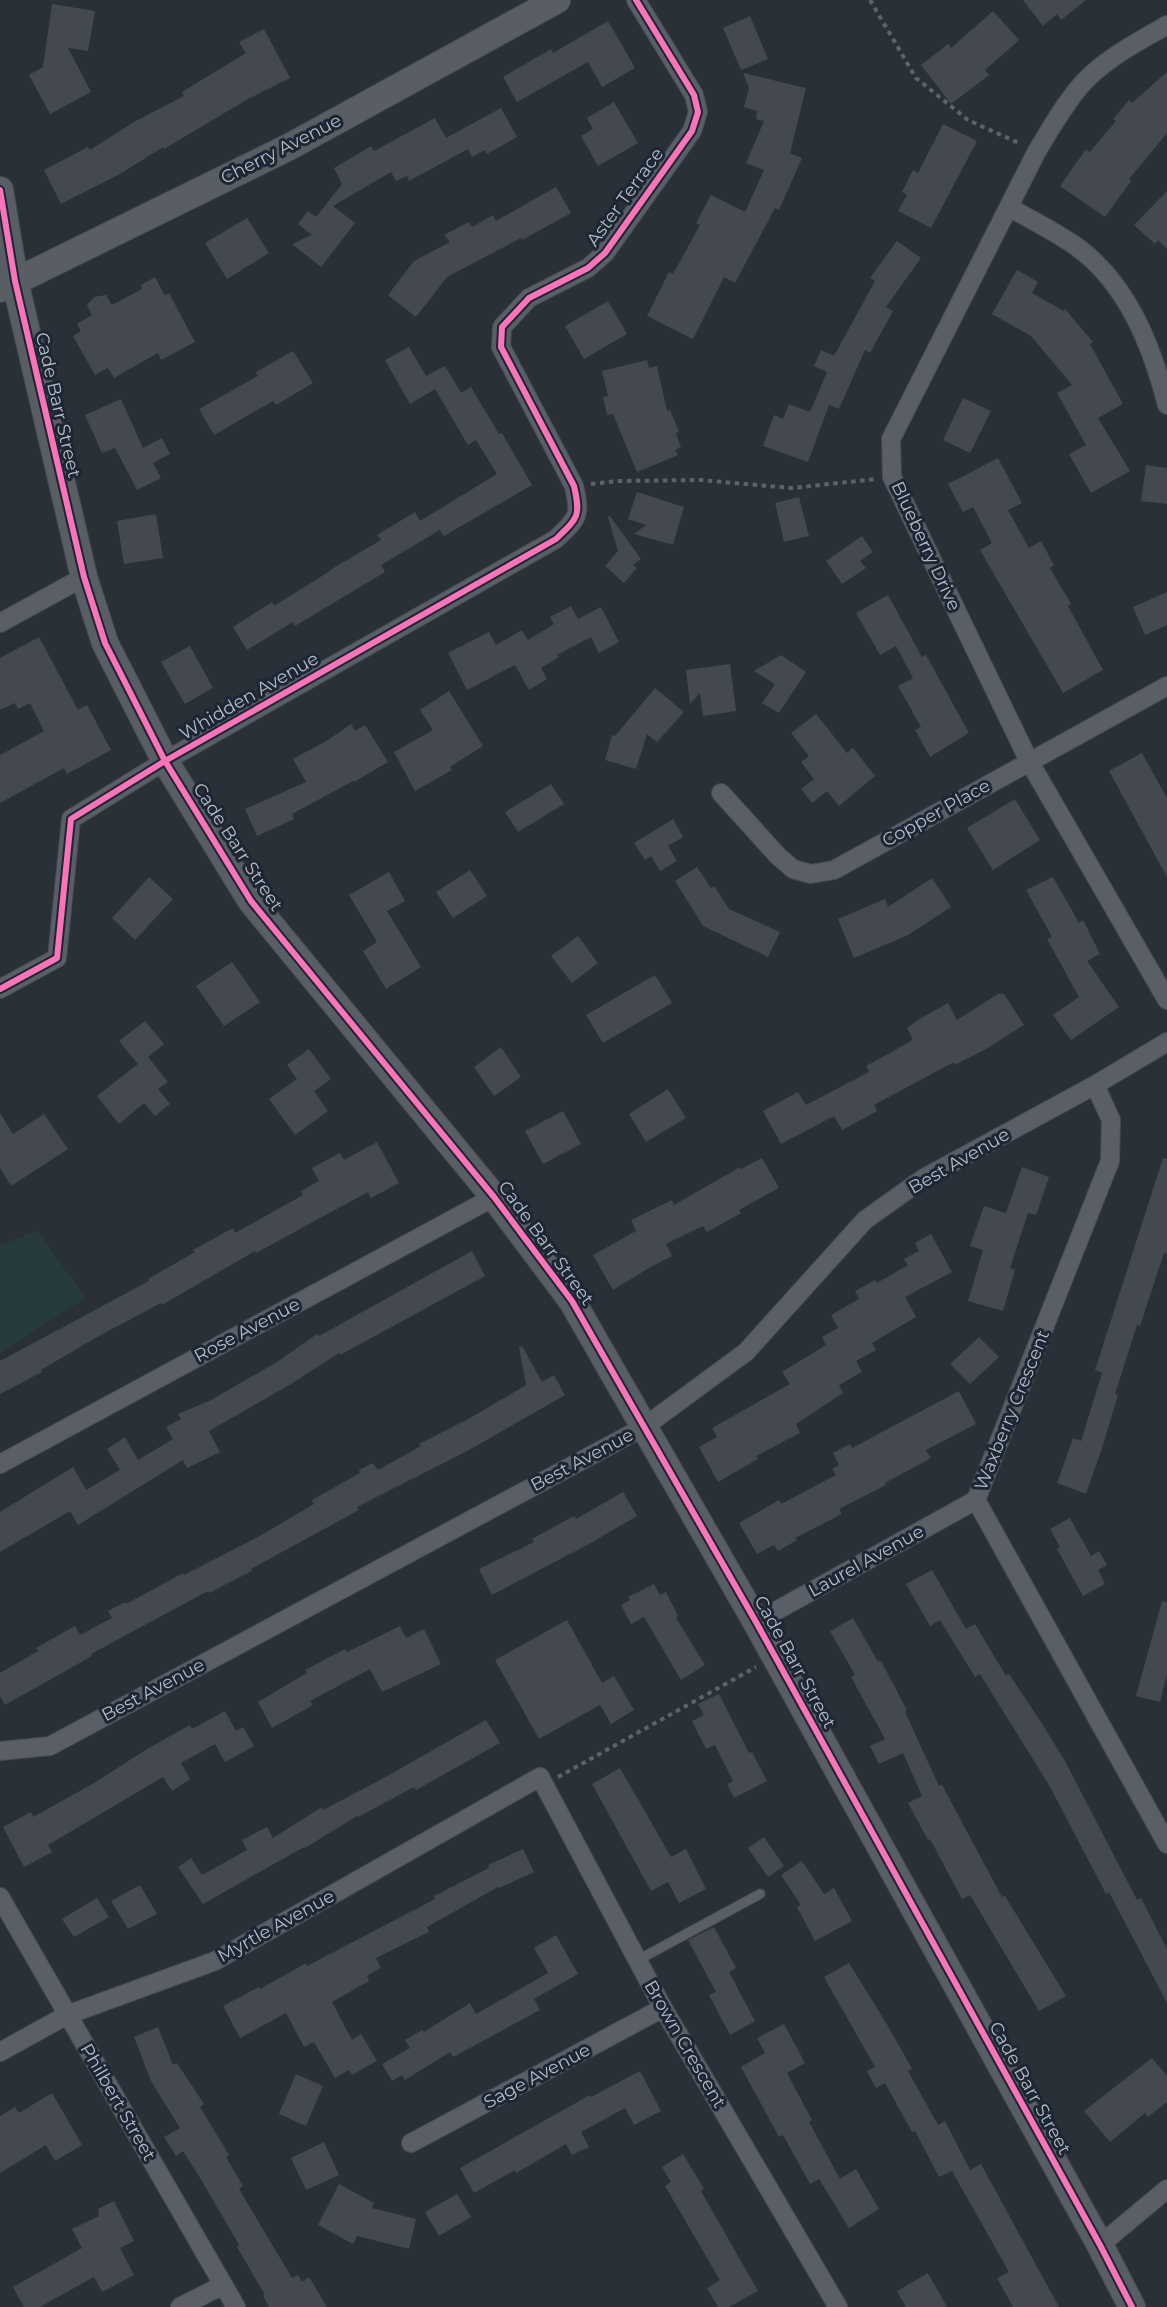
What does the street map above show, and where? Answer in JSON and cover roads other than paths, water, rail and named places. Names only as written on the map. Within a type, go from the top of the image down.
[{"type":"street","name":"Cherry Avenue","points":[[7,285],[288,147],[557,0]]},
{"type":"street","name":"Aster Terrace","points":[[579,508],[574,486],[501,347],[502,327],[529,298],[588,268],[605,253],[692,132],[698,112],[693,95],[636,0]]},
{"type":"street","name":"Blueberry Drive","points":[[1167,25],[1113,57],[1084,81],[1064,106],[1036,151],[891,439],[892,477],[1029,761],[1167,1000]]},
{"type":"street","name":"Cade Barr Street","points":[[0,190],[7,285],[84,577],[105,644],[165,761],[251,901],[494,1197],[572,1301],[776,1657],[1100,2245],[1131,2307]]},
{"type":"street","points":[[1009,207],[1078,248],[1111,280],[1133,313],[1156,362],[1167,405]]},
{"type":"street","name":"Whidden Avenue","points":[[0,989],[57,958],[71,819],[165,761],[556,538],[572,524],[579,508]]},
{"type":"street","points":[[0,623],[84,577]]},
{"type":"street","name":"Copper Place","points":[[721,793],[778,856],[793,869],[811,874],[834,870],[1167,686]]},
{"type":"street","name":"Best Avenue","points":[[0,1751],[50,1746],[644,1427],[746,1352],[865,1220],[924,1178],[1095,1085],[1167,1042]]},
{"type":"street","name":"Waxberry Crescent","points":[[1095,1085],[1111,1120],[1110,1161],[976,1500],[1165,1832]]},
{"type":"street","name":"Rose Avenue","points":[[0,1464],[494,1197]]},
{"type":"street","name":"Laurel Avenue","points":[[756,1622],[976,1500]]},
{"type":"street","name":"Brown Crescent","points":[[542,1781],[663,2008],[838,2307]]},
{"type":"street","name":"Myrtle Avenue","points":[[0,2052],[67,2014],[215,1961],[542,1781]]},
{"type":"street","name":"Philbert Street","points":[[0,1897],[236,2307]]},
{"type":"street","name":"Sage Avenue","points":[[411,2143],[663,2008]]},
{"type":"street","points":[[1100,2245],[1167,2189]]},
{"type":"street","points":[[180,2307],[223,2285]]},
{"type":"lane","points":[[638,1960],[760,1894]]}]
